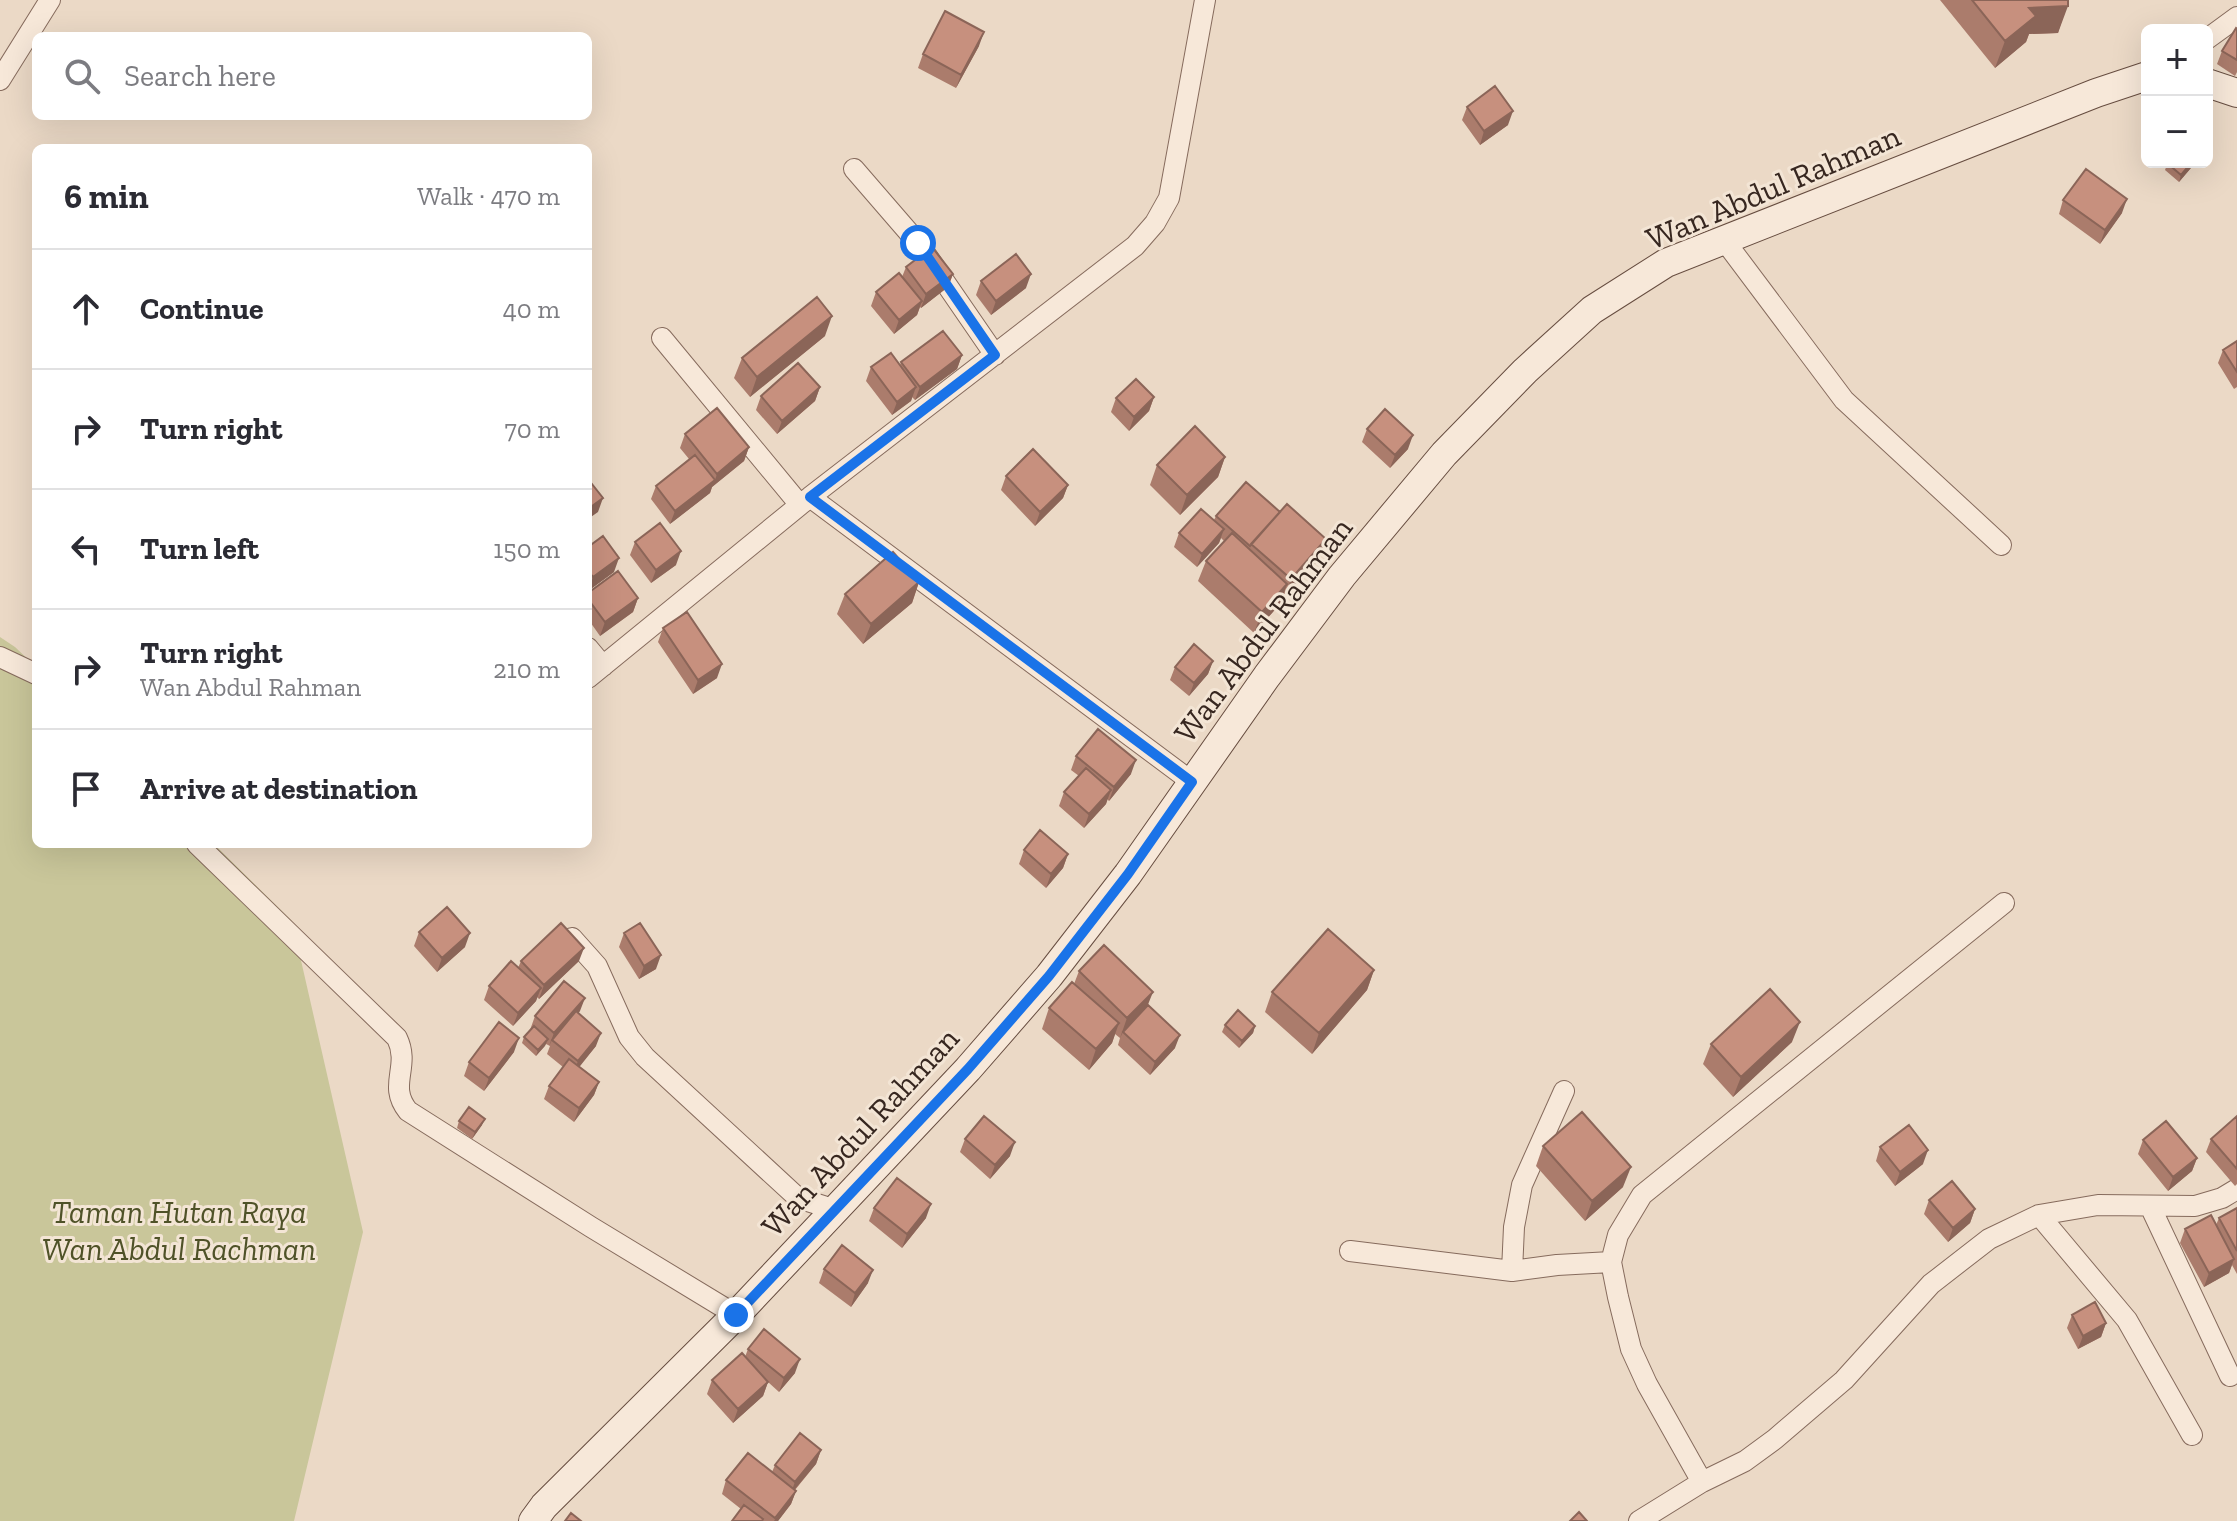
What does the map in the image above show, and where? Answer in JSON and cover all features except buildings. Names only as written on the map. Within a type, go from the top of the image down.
[{"type":"street","points":[[0,80],[50,0]]},
{"type":"street","points":[[595,672],[805,501],[1135,246],[1155,223],[1169,198],[1205,0]]},
{"type":"street","points":[[2213,35],[2237,17]]},
{"type":"street","name":"Wan Abdul Rahman","points":[[533,1521],[544,1506],[736,1315],[968,1069],[1049,976],[1128,874],[1342,576],[1444,454],[1592,310],[1666,263],[2141,78]]},
{"type":"street","points":[[2213,85],[2237,93]]},
{"type":"street","points":[[854,169],[918,243],[995,355]]},
{"type":"street","points":[[1724,240],[1844,400],[2001,545]]},
{"type":"street","points":[[662,338],[805,501],[1192,782]]},
{"type":"street","points":[[0,657],[32,672]]},
{"type":"street","points":[[201,848],[397,1038],[402,1049],[398,1092],[408,1111],[736,1315]]},
{"type":"street","points":[[1702,1482],[1631,1349],[1611,1262],[1618,1235],[1642,1195],[2004,903]]},
{"type":"street","points":[[572,938],[597,966],[629,1037],[645,1057],[798,1198],[836,1210]]},
{"type":"street","points":[[1512,1271],[1514,1227],[1522,1185],[1564,1091]]},
{"type":"street","points":[[1639,1521],[1702,1482],[1745,1461],[1775,1439],[1844,1380],[1931,1284],[1989,1239],[2039,1215],[2098,1205],[2195,1206],[2222,1198],[2237,1189]]},
{"type":"street","points":[[2150,1206],[2230,1376]]},
{"type":"street","points":[[2039,1215],[2127,1320],[2192,1435]]},
{"type":"street","points":[[1350,1251],[1512,1271],[1611,1262]]},
{"type":"green space","name":"Taman Hutan Raya Wan Abdul Rachman","points":[[0,637],[32,663],[32,848],[218,848],[292,921],[363,1232],[294,1521],[0,1521]]},
{"type":"route","points":[[736,1315],[968,1069],[1049,976],[1128,874],[1192,782],[810,497],[995,355],[918,243]]}]
